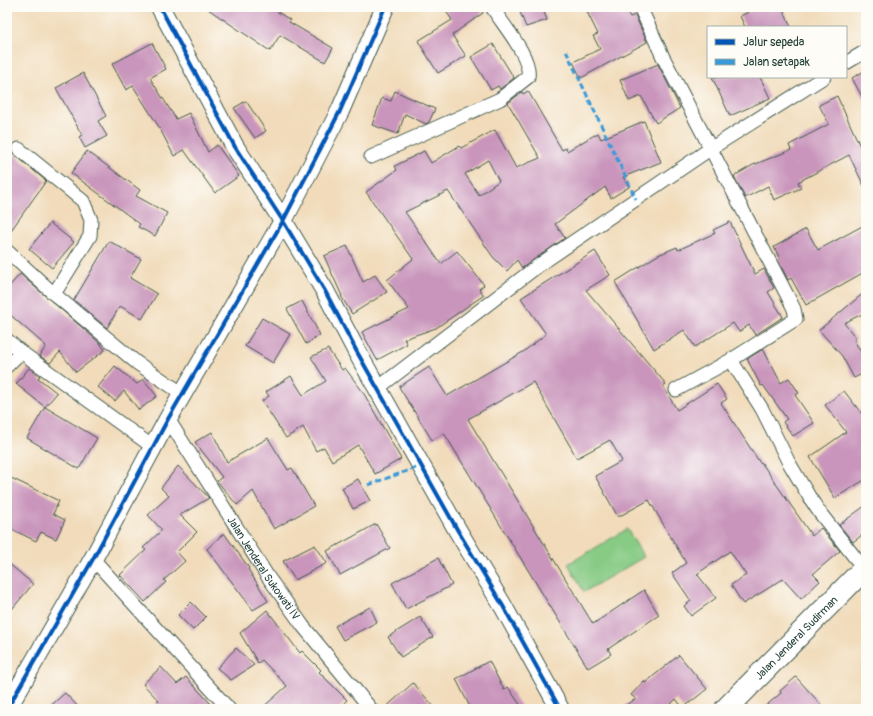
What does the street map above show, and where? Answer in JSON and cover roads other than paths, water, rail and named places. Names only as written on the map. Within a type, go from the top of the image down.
[{"type":"highway","name":"Jalan Jenderal Sudirman","points":[[726,709],[865,568]]},
{"type":"street","points":[[160,7],[235,147],[283,221],[325,290],[454,524],[503,606],[560,709]]},
{"type":"street","points":[[7,709],[93,559],[168,419],[283,221],[340,111],[385,7]]},
{"type":"street","points":[[371,157],[500,99],[528,77],[529,66],[523,53],[492,7]]},
{"type":"street","points":[[640,7],[663,57],[787,295],[794,309],[796,319],[731,360],[676,390]]},
{"type":"street","points":[[847,62],[866,50]]},
{"type":"street","points":[[378,388],[539,265],[710,149],[822,78]]},
{"type":"street","points":[[19,149],[83,201],[91,220],[90,236],[54,294]]},
{"type":"street","points":[[7,251],[54,294],[137,363],[183,394]]},
{"type":"street","points":[[7,340],[21,352],[153,447]]},
{"type":"street","points":[[7,366],[21,352]]},
{"type":"street","points":[[731,360],[762,409],[788,460],[810,498],[820,513],[865,568]]},
{"type":"street","name":"Jalan Jenderal Sukowati IV","points":[[168,419],[268,577],[303,626],[370,709]]},
{"type":"street","points":[[93,559],[229,709]]}]
